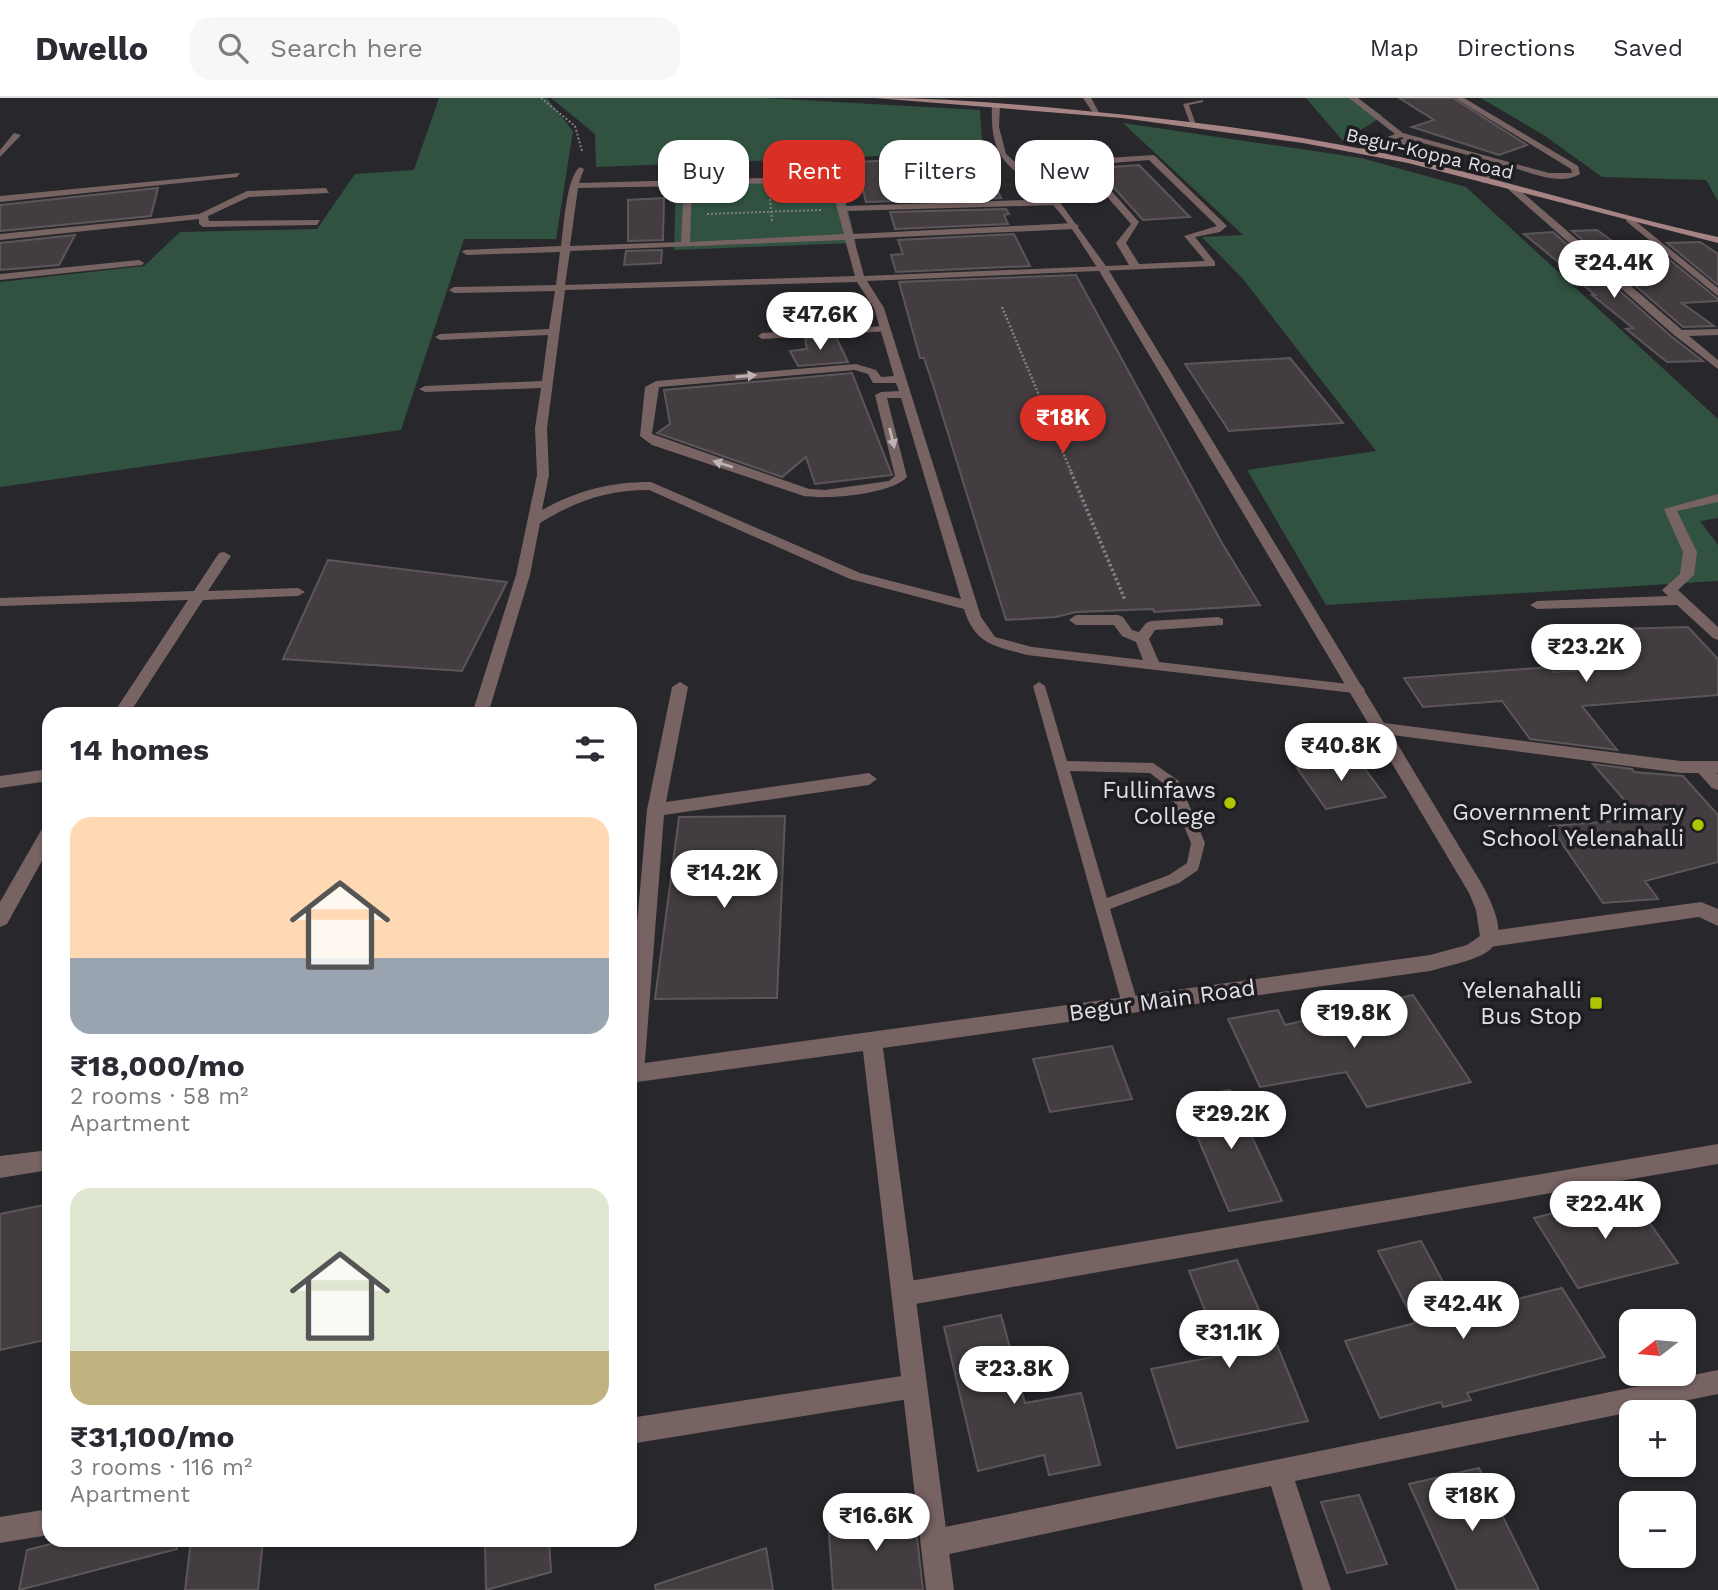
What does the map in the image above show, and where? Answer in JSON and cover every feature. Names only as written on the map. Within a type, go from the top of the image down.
[{"type":"main road","name":"Begur-Koppa Road","points":[[879,98],[1098,114],[1192,125],[1362,151],[1718,240]]},
{"type":"street","points":[[1087,98],[1098,114]]},
{"type":"street","points":[[1353,98],[1400,135],[1485,160],[1504,162],[1549,175],[1576,174],[1575,169],[1459,98]]},
{"type":"street","points":[[996,105],[995,134],[1003,157],[1015,167]]},
{"type":"street","points":[[0,154],[17,135]]},
{"type":"street","points":[[1362,151],[1400,135]]},
{"type":"street","points":[[1384,156],[1410,137]]},
{"type":"street","points":[[454,290],[1212,264],[1189,236],[1217,230],[1222,226],[1151,157],[1114,160]]},
{"type":"street","points":[[1483,180],[1504,162]]},
{"type":"street","points":[[1465,175],[1474,169]]},
{"type":"street","points":[[482,707],[523,575],[544,475],[541,428],[546,384],[573,186],[580,170]]},
{"type":"street","points":[[0,199],[237,175]]},
{"type":"street","points":[[749,181],[834,178],[860,278],[879,308],[974,618],[990,640],[1032,652],[1357,690]]},
{"type":"street","points":[[573,186],[658,184]]},
{"type":"street","points":[[1512,188],[1718,366]]},
{"type":"street","points":[[0,237],[201,216],[247,194],[326,191]]},
{"type":"street","points":[[1114,199],[1136,224],[1121,243],[1136,268]]},
{"type":"street","points":[[685,245],[687,203]]},
{"type":"street","points":[[840,209],[1025,203]]},
{"type":"street","points":[[1057,203],[1102,269],[1477,891],[1485,909],[1490,939]]},
{"type":"street","points":[[201,216],[206,219],[203,224],[317,222]]},
{"type":"street","points":[[1629,219],[1718,293]]},
{"type":"street","points":[[467,252],[848,239],[1074,226]]},
{"type":"street","points":[[0,277],[139,263]]},
{"type":"street","points":[[440,337],[554,332]]},
{"type":"street","points":[[1678,333],[1718,332]]},
{"type":"street","points":[[862,367],[872,372],[881,395],[901,477],[893,484],[825,494],[808,493],[656,442],[646,436],[645,430],[651,387],[656,384],[862,367]]},
{"type":"street","points":[[877,381],[901,379]]},
{"type":"street","points":[[425,389],[546,384]]},
{"type":"street","points":[[881,395],[906,394]]},
{"type":"street","points":[[535,520],[585,492],[618,486],[651,486],[855,576],[971,606]]},
{"type":"street","points":[[1718,498],[1670,509],[1690,552],[1687,575],[1669,590],[1718,635]]},
{"type":"street","points":[[126,707],[224,556]]},
{"type":"street","points":[[0,602],[298,592]]},
{"type":"street","points":[[1537,605],[1681,600]]},
{"type":"street","points":[[1076,620],[1118,620],[1127,633],[1142,639],[1153,666]]},
{"type":"street","points":[[1142,639],[1151,626],[1218,622]]},
{"type":"street","points":[[637,1019],[656,810],[680,687]]},
{"type":"street","points":[[1380,728],[1710,767],[1718,785]]},
{"type":"street","points":[[0,782],[42,776]]},
{"type":"street","points":[[656,810],[869,779]]},
{"type":"street","points":[[0,919],[42,844]]},
{"type":"street","name":"Begur Main Road","points":[[637,1073],[1430,963],[1473,951],[1490,939],[1701,909],[1718,918]]},
{"type":"street","points":[[872,1040],[940,1590]]},
{"type":"street","points":[[904,1294],[1718,1154]]},
{"type":"street","points":[[0,1167],[42,1161]]},
{"type":"street","points":[[935,1543],[1718,1382]]},
{"type":"street","points":[[637,1430],[915,1386]]},
{"type":"street","points":[[1279,1471],[1317,1590]]},
{"type":"street","points":[[0,1530],[42,1523]]},
{"type":"lane","points":[[1192,125],[1186,104],[1201,101]]},
{"type":"lane","points":[[762,336],[886,329]]},
{"type":"lane","points":[[1039,686],[1130,1004]]},
{"type":"lane","points":[[1062,766],[1153,768],[1174,784],[1198,843],[1193,866],[1174,879],[1102,906]]},
{"type":"path","points":[[541,98],[561,112],[583,136],[580,170]]},
{"type":"path","points":[[770,203],[772,224]]},
{"type":"path","points":[[706,214],[840,209]]},
{"type":"path","points":[[1002,307],[1129,609]]},
{"type":"green space","points":[[439,98],[547,98],[573,131],[556,239],[464,239],[401,430],[0,487],[0,282],[144,266],[180,232],[317,229],[355,174],[414,170]]},
{"type":"green space","points":[[551,98],[765,98],[980,110],[982,140],[879,140],[879,156],[865,157],[865,140],[763,140],[763,161],[749,161],[749,140],[658,140],[658,165],[596,167],[595,134]]},
{"type":"green space","points":[[1306,98],[1357,98],[1383,116],[1343,141]]},
{"type":"green space","points":[[1481,98],[1718,98],[1718,201],[1706,180],[1602,177],[1545,136]]},
{"type":"green space","points":[[1123,123],[1361,158],[1466,187],[1718,419],[1718,518],[1700,521],[1718,545],[1718,581],[1326,605],[1247,470],[1376,451],[1243,279],[1202,237],[1243,235]]},
{"type":"green space","points":[[749,179],[763,179],[763,203],[846,203],[856,243],[674,250],[675,203],[749,203]]},
{"type":"building","points":[[1399,98],[1453,98],[1527,145],[1499,155],[1412,127],[1434,120]]},
{"type":"building","points":[[879,161],[879,202],[866,202],[865,162]]},
{"type":"building","points":[[1139,165],[1190,217],[1143,220],[1114,188],[1114,167]]},
{"type":"building","points":[[158,188],[151,216],[0,231],[0,205]]},
{"type":"building","points":[[658,198],[658,203],[664,203],[663,240],[628,241],[628,200]]},
{"type":"building","points":[[1006,209],[1009,214],[1004,215],[1008,224],[895,229],[890,212]]},
{"type":"building","points":[[1597,230],[1618,245],[1650,244],[1718,299],[1682,303],[1714,326],[1683,327],[1572,231]]},
{"type":"building","points":[[1553,232],[1703,361],[1667,362],[1626,329],[1633,328],[1592,295],[1595,295],[1577,280],[1580,280],[1524,234]]},
{"type":"building","points":[[1014,234],[1030,266],[896,272],[891,255],[903,254],[898,240]]},
{"type":"building","points":[[75,235],[59,265],[0,270],[0,243]]},
{"type":"building","points":[[1700,242],[1718,254],[1718,285],[1667,243]]},
{"type":"building","points":[[662,250],[661,263],[624,265],[626,251]]},
{"type":"building","points":[[1076,275],[1222,543],[1260,605],[1154,612],[1153,609],[1076,612],[1056,617],[1006,620],[933,385],[924,358],[920,358],[899,282]]},
{"type":"building","points":[[828,306],[834,326],[803,328],[799,308]]},
{"type":"building","points":[[836,337],[848,362],[798,366],[790,351],[807,349],[805,339]]},
{"type":"building","points":[[1290,358],[1343,423],[1229,431],[1185,364]]},
{"type":"building","points":[[852,373],[892,475],[815,484],[806,457],[782,477],[657,433],[670,424],[664,390]]},
{"type":"building","points":[[328,560],[507,582],[462,671],[283,659]]},
{"type":"building","points":[[1688,627],[1718,659],[1718,695],[1582,706],[1617,750],[1530,739],[1502,701],[1423,707],[1404,678],[1551,667],[1554,672],[1617,668],[1585,630]]},
{"type":"building","points":[[1355,756],[1386,797],[1326,809],[1297,768]]},
{"type":"building","points":[[1593,764],[1632,769],[1634,772],[1683,776],[1718,815],[1718,862],[1645,881],[1658,899],[1603,903],[1550,826],[1641,819]]},
{"type":"building","points":[[785,816],[777,998],[655,999],[679,817]]},
{"type":"building","points":[[1413,995],[1471,1082],[1367,1107],[1346,1072],[1260,1087],[1228,1019],[1278,1010],[1285,1025]]},
{"type":"building","points":[[1112,1046],[1132,1099],[1050,1112],[1033,1059]]},
{"type":"building","points":[[1230,1090],[1282,1201],[1229,1211],[1181,1099]]},
{"type":"building","points":[[1629,1194],[1678,1263],[1578,1288],[1534,1218]]},
{"type":"building","points":[[42,1205],[42,1341],[0,1350],[0,1214]]},
{"type":"building","points":[[1421,1241],[1460,1313],[1562,1288],[1605,1357],[1467,1393],[1471,1400],[1443,1407],[1441,1402],[1380,1418],[1345,1341],[1415,1323],[1378,1251]]},
{"type":"building","points":[[1237,1260],[1275,1346],[1277,1345],[1308,1421],[1177,1448],[1151,1369],[1223,1355],[1189,1271]]},
{"type":"building","points":[[1001,1315],[1025,1403],[1081,1393],[1100,1465],[1049,1475],[1044,1455],[978,1471],[944,1327]]},
{"type":"building","points":[[1479,1468],[1539,1590],[1457,1590],[1409,1484]]},
{"type":"building","points":[[1359,1495],[1387,1564],[1347,1573],[1321,1502]]},
{"type":"building","points":[[914,1510],[923,1590],[833,1590],[828,1521]]},
{"type":"building","points":[[42,1546],[177,1549],[19,1590],[27,1550]]},
{"type":"building","points":[[190,1547],[262,1547],[258,1590],[185,1590]]},
{"type":"building","points":[[485,1547],[549,1547],[551,1572],[486,1590]]},
{"type":"building","points":[[766,1548],[773,1590],[656,1590],[655,1585]]},
{"type":"place","name":"Fullinfaws College","points":[[1230,803]]},
{"type":"place","name":"Government Primary School Yelenahalli","points":[[1698,825]]},
{"type":"place","name":"Yelenahalli Bus Stop","points":[[1596,1003]]}]
